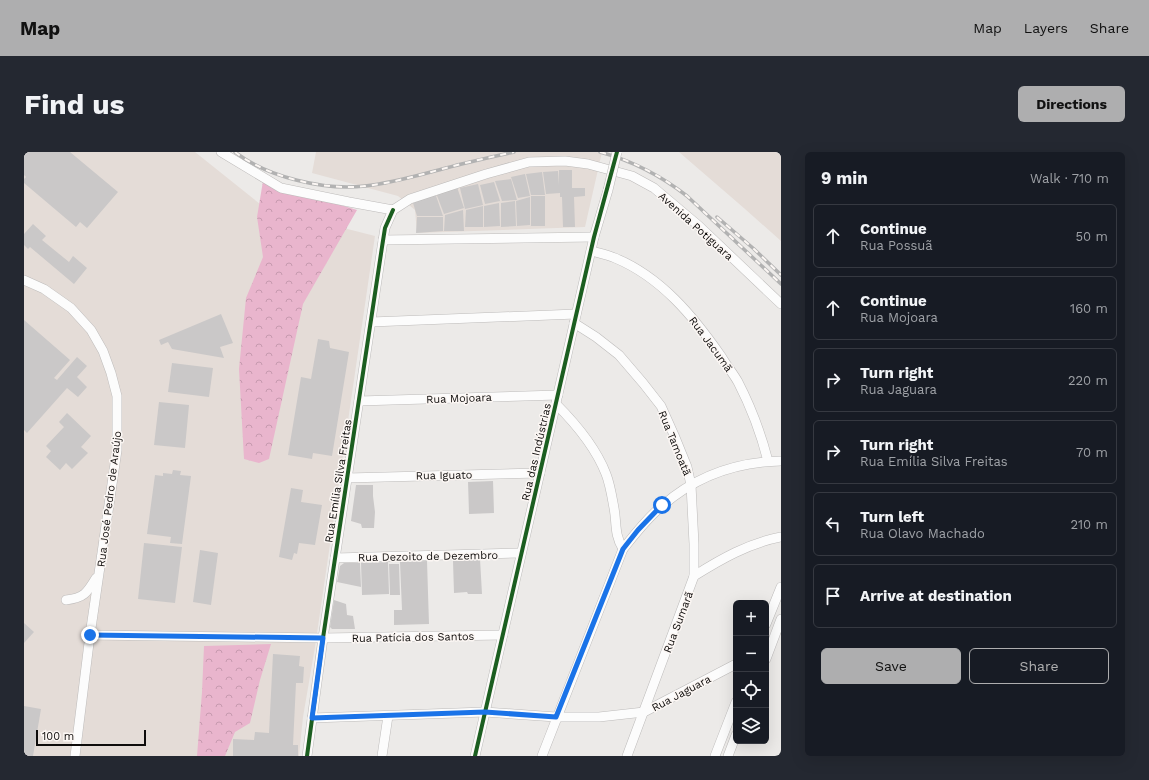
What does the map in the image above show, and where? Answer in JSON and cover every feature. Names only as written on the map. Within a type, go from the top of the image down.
[{"type":"street","points":[[221,152],[281,188],[393,210]]},
{"type":"street","name":"Rua das Indústrias","points":[[475,756],[594,237],[618,152]]},
{"type":"street","name":"Avenida Potiguara","points":[[393,210],[410,198],[529,162],[565,161],[588,164],[632,176],[654,188],[699,226],[781,304]]},
{"type":"street","name":"Rua Emília Silva Freitas","points":[[307,756],[323,638],[383,240],[385,228],[393,210]]},
{"type":"street","points":[[383,240],[594,237]]},
{"type":"street","name":"Rua Jacumã","points":[[592,251],[614,257],[639,270],[674,299],[702,330],[737,380],[760,431],[768,461]]},
{"type":"street","name":"Rua José Pedro de Araújo","points":[[24,280],[44,289],[71,308],[91,330],[103,351],[117,396],[118,450],[90,635],[75,756]]},
{"type":"street","points":[[371,322],[575,319]]},
{"type":"street","name":"Rua Tamoatã","points":[[575,319],[619,355],[661,406],[687,467],[691,485],[694,576]]},
{"type":"street","points":[[557,400],[592,447],[606,475],[614,508],[617,540],[623,549]]},
{"type":"street","name":"Rua Mojoara","points":[[359,401],[557,400]]},
{"type":"street","points":[[542,756],[623,549],[638,530],[662,505],[691,485],[721,470],[735,466],[768,461],[781,461]]},
{"type":"street","name":"Rua Iguato","points":[[347,478],[540,473]]},
{"type":"street","name":"Rua Sumarã","points":[[627,756],[694,576],[715,563],[741,550],[767,540],[781,537]]},
{"type":"street","name":"Rua Dezoito de Dezembro","points":[[335,558],[521,553]]},
{"type":"street","points":[[66,600],[78,599],[88,592],[99,574]]},
{"type":"street","points":[[769,617],[781,587]]},
{"type":"street","points":[[769,645],[781,619]]},
{"type":"street","name":"Rua Patícia dos Santos","points":[[90,635],[323,638],[503,635]]},
{"type":"street","points":[[769,645],[781,637]]},
{"type":"street","name":"Rua Jaguara","points":[[312,718],[485,712],[556,717],[599,717],[644,712],[733,666]]},
{"type":"street","points":[[716,756],[734,708]]},
{"type":"street","points":[[382,756],[388,716]]},
{"type":"street","points":[[728,756],[733,743]]},
{"type":"shaded area","points":[[24,152],[195,152],[265,208],[375,236],[315,647],[303,717],[299,756],[24,756]]},
{"type":"shaded area","points":[[316,152],[602,152],[585,227],[417,233],[415,210],[398,196],[312,173]]},
{"type":"shaded area","points":[[679,152],[781,152],[781,241],[745,209]]},
{"type":"green space","points":[[263,181],[357,210],[303,304],[269,459],[259,463],[244,459],[239,369],[246,298],[263,257],[257,217]]},
{"type":"green space","points":[[271,644],[260,680],[250,723],[235,732],[225,756],[197,756],[204,646]]},
{"type":"building","points":[[24,152],[70,152],[118,192],[87,228],[80,222],[76,227],[24,183],[24,179],[26,177],[24,175]]},
{"type":"building","points":[[559,170],[572,170],[572,188],[585,188],[585,196],[574,197],[575,227],[563,227],[562,197],[560,197],[560,193],[546,194],[543,172],[558,171],[559,185]]},
{"type":"building","points":[[542,172],[545,195],[531,195],[526,174]]},
{"type":"building","points":[[525,174],[530,196],[518,198],[511,177]]},
{"type":"building","points":[[511,179],[517,200],[502,201],[495,181]]},
{"type":"building","points":[[494,182],[500,201],[485,204],[480,185]]},
{"type":"building","points":[[478,184],[483,205],[465,209],[460,188]]},
{"type":"building","points":[[457,187],[464,208],[444,214],[436,193]]},
{"type":"building","points":[[435,193],[443,216],[417,216],[413,203]]},
{"type":"building","points":[[531,196],[545,196],[545,226],[531,226]]},
{"type":"building","points":[[530,197],[530,225],[517,226],[516,201]]},
{"type":"building","points":[[515,201],[516,226],[501,227],[501,203]]},
{"type":"building","points":[[499,203],[500,226],[484,227],[484,206]]},
{"type":"building","points":[[483,206],[483,227],[465,227],[466,210]]},
{"type":"building","points":[[463,210],[464,231],[444,231],[445,215]]},
{"type":"building","points":[[417,217],[443,217],[443,231],[416,233]]},
{"type":"building","points":[[33,224],[46,236],[42,240],[69,262],[73,256],[87,268],[74,284],[30,247],[28,249],[24,245],[24,234]]},
{"type":"building","points":[[221,314],[233,343],[220,347],[224,358],[172,349],[168,342],[161,345],[159,340]]},
{"type":"building","points":[[24,320],[70,360],[54,378],[57,380],[77,357],[87,366],[77,377],[87,387],[78,397],[67,388],[27,433],[24,430]]},
{"type":"building","points":[[318,339],[329,341],[330,348],[349,352],[332,456],[313,453],[312,459],[288,455],[301,377],[311,379]]},
{"type":"building","points":[[172,363],[213,368],[209,397],[168,392]]},
{"type":"building","points":[[159,402],[189,405],[185,448],[154,445]]},
{"type":"building","points":[[67,413],[91,436],[81,447],[88,453],[72,469],[66,463],[60,470],[46,457],[51,451],[46,446],[64,427],[59,422]]},
{"type":"building","points":[[173,470],[181,471],[180,475],[191,476],[182,544],[170,543],[171,537],[147,534],[155,475],[163,476],[163,473],[172,474]]},
{"type":"building","points":[[493,481],[494,513],[469,514],[468,482]]},
{"type":"building","points":[[356,485],[373,485],[375,512],[374,528],[362,528],[361,524],[351,521]]},
{"type":"building","points":[[291,488],[303,490],[301,502],[322,505],[315,545],[299,543],[297,554],[294,553],[292,560],[279,557]]},
{"type":"building","points":[[144,543],[182,547],[175,603],[138,599]]},
{"type":"building","points":[[200,550],[218,553],[211,605],[193,602]]},
{"type":"building","points":[[480,559],[482,594],[468,594],[467,592],[454,593],[453,561]]},
{"type":"building","points":[[427,561],[429,624],[394,625],[394,610],[402,610],[400,562]]},
{"type":"building","points":[[388,562],[389,594],[362,595],[361,563]]},
{"type":"building","points":[[344,563],[360,563],[361,587],[337,582],[340,566]]},
{"type":"building","points":[[389,564],[399,564],[400,595],[390,595]]},
{"type":"building","points":[[334,600],[346,604],[347,615],[353,616],[355,629],[332,629],[330,627]]},
{"type":"building","points":[[24,623],[34,632],[24,643]]},
{"type":"building","points":[[273,654],[300,656],[299,666],[304,667],[303,683],[296,683],[293,745],[298,745],[298,756],[233,756],[233,739],[254,740],[255,732],[269,733]]},
{"type":"building","points":[[24,706],[41,709],[33,756],[24,756]]},
{"type":"railway","points":[[235,152],[263,169],[280,175],[315,184],[349,187],[375,185],[396,181],[514,152]]},
{"type":"railway","points":[[600,152],[635,164],[677,188],[781,284]]},
{"type":"railway","points":[[717,217],[781,275]]},
{"type":"cycle path","points":[[475,756],[594,237],[617,152]]},
{"type":"cycle path","points":[[307,756],[323,638],[382,247],[385,228],[393,210]]},
{"type":"route","points":[[90,635],[323,638],[312,718],[485,712],[556,717],[623,549],[638,530],[662,505]]}]
